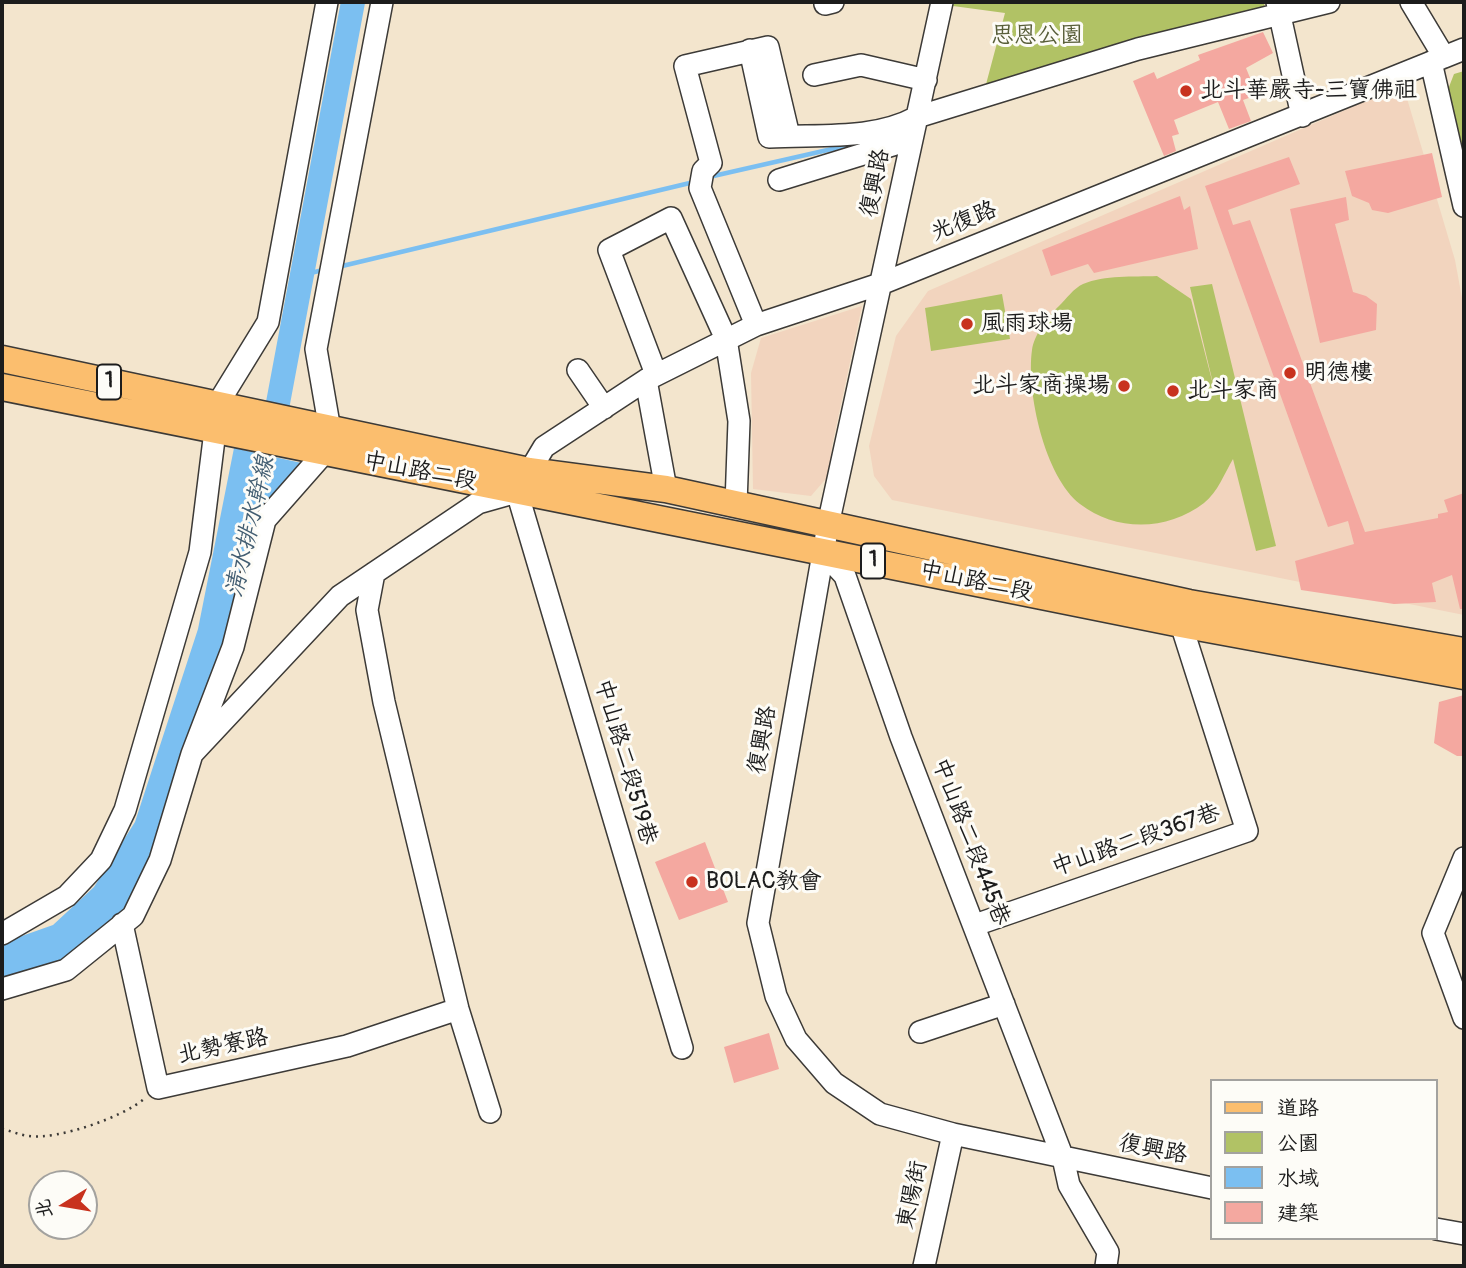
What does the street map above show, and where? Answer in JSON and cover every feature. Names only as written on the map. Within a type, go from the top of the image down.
[{"type":"main road","name":"1","points":[[2,359],[216,418]]},
{"type":"main road","name":"1","points":[[2,387],[216,418]]},
{"type":"main road","name":"中山路二段","points":[[216,418],[523,481],[822,551],[1185,614],[1464,652]]},
{"type":"main road","name":"中山路二段","points":[[523,481],[666,489],[828,525],[1185,614],[1464,676]]},
{"type":"street","points":[[2,934],[67,896],[101,860],[125,810],[200,552],[216,418],[268,322],[327,2]]},
{"type":"street","points":[[2,989],[66,970],[133,916],[160,860],[192,754],[233,647],[265,520],[327,441],[316,349],[382,2]]},
{"type":"street","name":"復興路","points":[[942,2],[883,283],[822,551],[758,923],[776,996],[796,1039],[834,1083],[880,1114],[953,1134],[1210,1188]]},
{"type":"street","points":[[756,325],[700,188],[703,171],[711,163],[685,66],[750,50],[769,138],[831,136],[899,127],[917,117],[1278,8],[1329,2]]},
{"type":"street","points":[[1411,2],[1447,56],[1464,206]]},
{"type":"street","points":[[1278,8],[1301,116]]},
{"type":"street","name":"光復路","points":[[523,481],[544,447],[651,377],[756,325],[883,283],[1447,56]]},
{"type":"street","points":[[814,75],[862,65],[926,80]]},
{"type":"street","points":[[779,180],[912,139]]},
{"type":"street","points":[[666,489],[651,377],[609,250],[671,218],[726,339],[739,421],[736,504]]},
{"type":"street","points":[[578,370],[604,408]]},
{"type":"street","points":[[192,754],[341,596],[478,503],[523,481]]},
{"type":"street","name":"中山路二段519巷","points":[[523,481],[682,1048]]},
{"type":"street","name":"中山路二段445巷","points":[[822,551],[845,576],[901,737],[1063,1158],[1069,1185],[1108,1252],[1107,1266]]},
{"type":"street","points":[[374,573],[367,610],[384,702],[458,1009],[490,1112]]},
{"type":"street","name":"中山路二段367巷","points":[[975,925],[1247,831],[1185,614]]},
{"type":"street","points":[[1464,860],[1433,933],[1464,1018]]},
{"type":"street","name":"北勢寮路","points":[[122,924],[158,1088],[347,1046],[458,1009]]},
{"type":"street","points":[[920,1032],[1004,1004]]},
{"type":"street","name":"東陽街","points":[[924,1266],[953,1134]]},
{"type":"street","points":[[1438,1229],[1464,1234]]},
{"type":"path","points":[[2,1129],[31,1137],[59,1133],[130,1111],[158,1088]]},
{"type":"shaded area","name":"北斗家商","points":[[1403,85],[1455,260],[1464,309],[1464,615],[892,500],[874,476],[869,446],[896,336],[928,291]]},
{"type":"shaded area","points":[[862,306],[832,446],[830,474],[811,496],[753,489],[751,373],[761,338]]},
{"type":"green space","name":"思恩公園","points":[[954,2],[1264,2],[1265,10],[985,88],[1005,13],[953,6]]},
{"type":"green space","points":[[1464,71],[1464,155],[1447,92],[1454,74]]},
{"type":"green space","name":"北斗家商操場","points":[[1157,276],[1191,299],[1217,400],[1190,287],[1212,284],[1276,546],[1256,551],[1233,459],[1217,488],[1204,503],[1174,519],[1142,524],[1110,520],[1080,504],[1057,474],[1048,454],[1035,410],[1031,368],[1033,344],[1042,326],[1070,294],[1083,284],[1110,278]]},
{"type":"green space","name":"風雨球場","points":[[1002,294],[1010,339],[931,351],[925,308]]},
{"type":"water","points":[[234,448],[306,464],[270,518],[164,844],[121,930],[2,991],[2,943],[53,925],[94,887],[135,822],[198,629]]},
{"type":"building","points":[[1263,32],[1273,53],[1246,68],[1257,95],[1243,100],[1251,121],[1229,129],[1218,102],[1174,120],[1179,134],[1172,136],[1176,151],[1164,156],[1133,81],[1154,72],[1157,79],[1200,60],[1198,55]]},
{"type":"building","points":[[1432,153],[1442,197],[1388,213],[1372,210],[1369,203],[1352,196],[1345,171]]},
{"type":"building","points":[[1289,157],[1300,184],[1228,210],[1233,225],[1250,220],[1365,532],[1438,518],[1438,514],[1448,512],[1444,500],[1464,493],[1464,609],[1460,609],[1452,575],[1432,583],[1436,602],[1394,604],[1301,590],[1295,561],[1354,544],[1348,521],[1328,527],[1205,186]]},
{"type":"building","points":[[1180,196],[1184,210],[1190,206],[1198,249],[1094,273],[1088,264],[1051,276],[1042,250]]},
{"type":"building","points":[[1346,197],[1349,220],[1335,224],[1353,292],[1366,296],[1377,304],[1376,330],[1320,343],[1290,209]]},
{"type":"building","points":[[1464,695],[1464,756],[1457,756],[1434,743],[1439,702]]},
{"type":"building","name":"BOLAC教會","points":[[705,842],[728,902],[679,920],[655,862]]},
{"type":"building","points":[[769,1033],[779,1069],[734,1083],[724,1047]]},
{"type":"waterway","name":"清水排水幹線","points":[[272,435],[353,2]]},
{"type":"waterway","points":[[709,177],[854,144]]},
{"type":"waterway","points":[[338,267],[694,182]]},
{"type":"waterway","points":[[302,275],[323,270]]},
{"type":"place","name":"北斗華嚴寺-三寶佛祖","points":[[1186,91]]},
{"type":"place","name":"風雨球場","points":[[967,324]]},
{"type":"place","name":"明德樓","points":[[1290,373]]},
{"type":"place","name":"北斗家商操場","points":[[1124,386]]},
{"type":"place","name":"北斗家商","points":[[1173,391]]},
{"type":"place","name":"BOLAC教會","points":[[692,882]]}]
